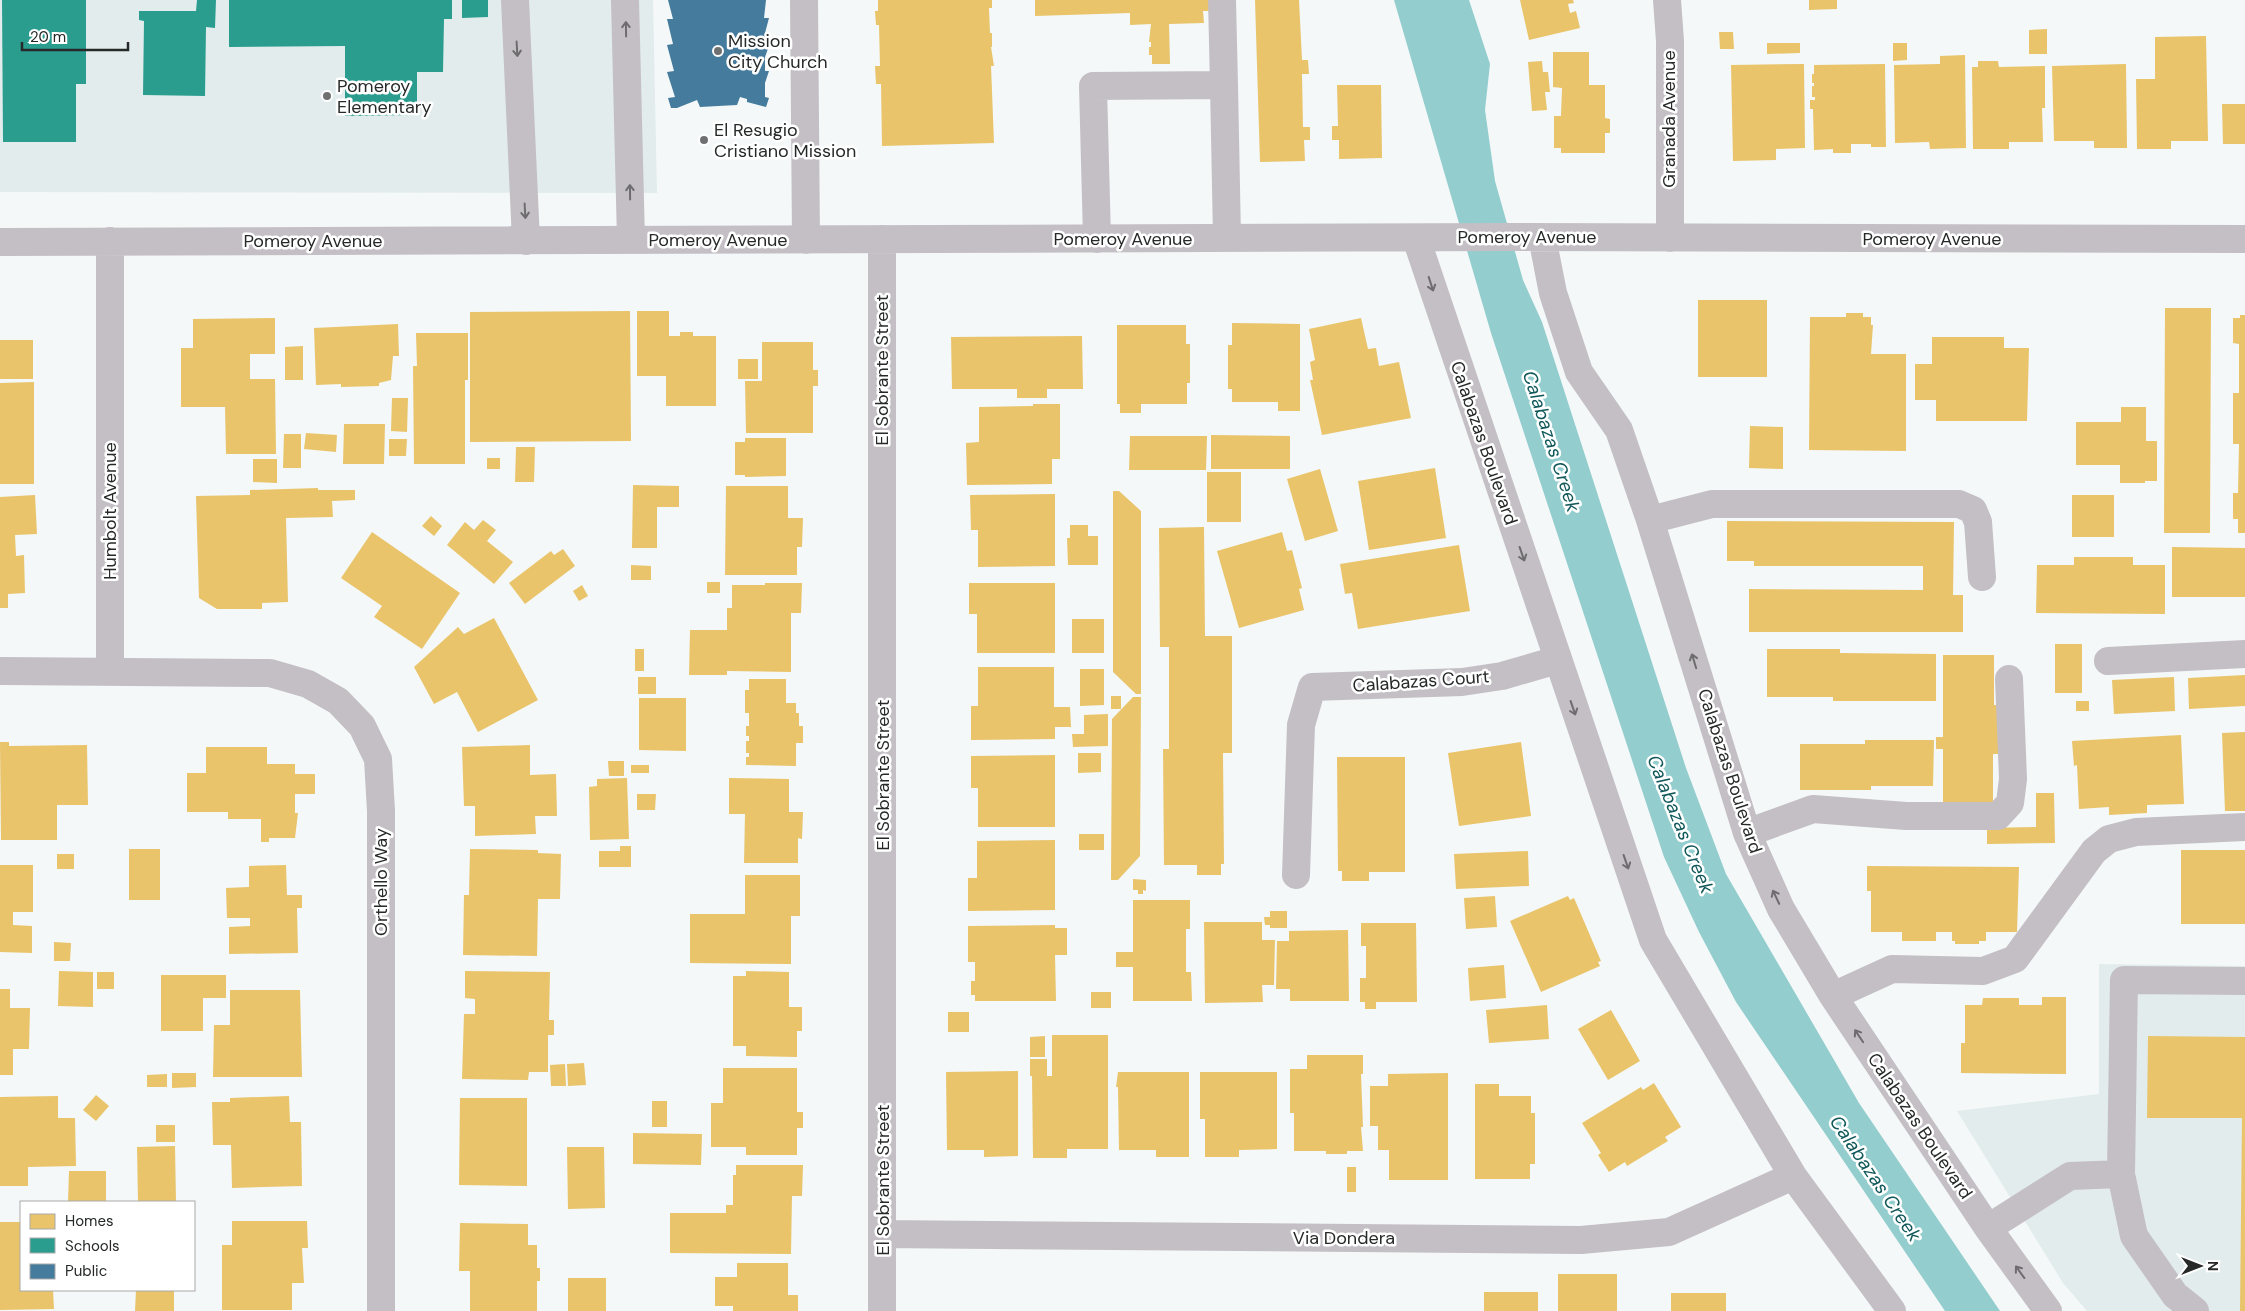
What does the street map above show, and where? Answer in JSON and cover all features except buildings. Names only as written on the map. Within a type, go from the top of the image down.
[{"type":"street","points":[[514,0],[526,241]]},
{"type":"street","points":[[625,0],[631,240]]},
{"type":"street","points":[[804,0],[806,240]]},
{"type":"street","points":[[1222,0],[1227,238]]},
{"type":"street","name":"Granada Avenue","points":[[1667,0],[1670,41],[1670,238]]},
{"type":"street","points":[[1097,239],[1092,86],[1224,85]]},
{"type":"street","name":"Pomeroy Avenue","points":[[0,242],[1530,237],[2245,239]]},
{"type":"street","name":"Calabazas Boulevard","points":[[1530,237],[1553,292],[1579,372],[1619,430],[1650,520],[1747,833],[1782,909],[1833,996],[1988,1228],[2048,1311]]},
{"type":"street","name":"Calabazas Boulevard","points":[[1422,238],[1557,660],[1652,940],[1793,1176],[1892,1311]]},
{"type":"street","name":"El Sobrante Street","points":[[882,240],[882,1311]]},
{"type":"street","name":"Humbolt Avenue","points":[[110,241],[110,671]]},
{"type":"street","points":[[1650,520],[1712,504],[1959,504],[1974,510],[1978,522],[1982,577]]},
{"type":"street","points":[[2108,661],[2245,654]]},
{"type":"street","name":"Calabazas Court","points":[[1296,875],[1301,725],[1312,687],[1462,682],[1502,676],[1557,660]]},
{"type":"street","points":[[0,671],[110,671]]},
{"type":"street","name":"Orthello Way","points":[[110,671],[270,673],[308,684],[338,701],[362,726],[378,759],[381,811],[381,1311]]},
{"type":"street","points":[[1747,833],[1813,809],[1906,816],[1998,816],[2010,803],[2013,779],[2009,678]]},
{"type":"street","points":[[1833,996],[1892,969],[1984,971],[2015,959],[2094,850],[2109,839],[2136,832],[2245,827]]},
{"type":"street","points":[[2195,1311],[2175,1295],[2134,1236],[2121,1174],[2124,980],[2245,981]]},
{"type":"street","points":[[1988,1228],[2070,1176],[2121,1174]]},
{"type":"street","name":"Via Dondera","points":[[883,1234],[1581,1240],[1669,1232],[1793,1176]]},
{"type":"shaded area","name":"Pomeroy Elementary","points":[[0,0],[653,0],[657,193],[0,192]]},
{"type":"shaded area","points":[[2099,964],[2245,966],[2245,1311],[2087,1311],[2063,1283],[1957,1111],[2099,1094]]},
{"type":"water","name":"Calabazas Creek","points":[[1394,0],[1469,0],[1490,64],[1485,110],[1495,181],[1523,280],[1542,322],[1686,768],[1726,874],[1859,1103],[2000,1311],[1945,1311],[1736,1002],[1699,932],[1664,857],[1491,333]]},
{"type":"place","name":"Mission City Church","points":[[718,51]]},
{"type":"place","name":"Pomeroy Elementary","points":[[327,96]]},
{"type":"place","name":"El Resugio Cristiano Mission","points":[[704,140]]}]
